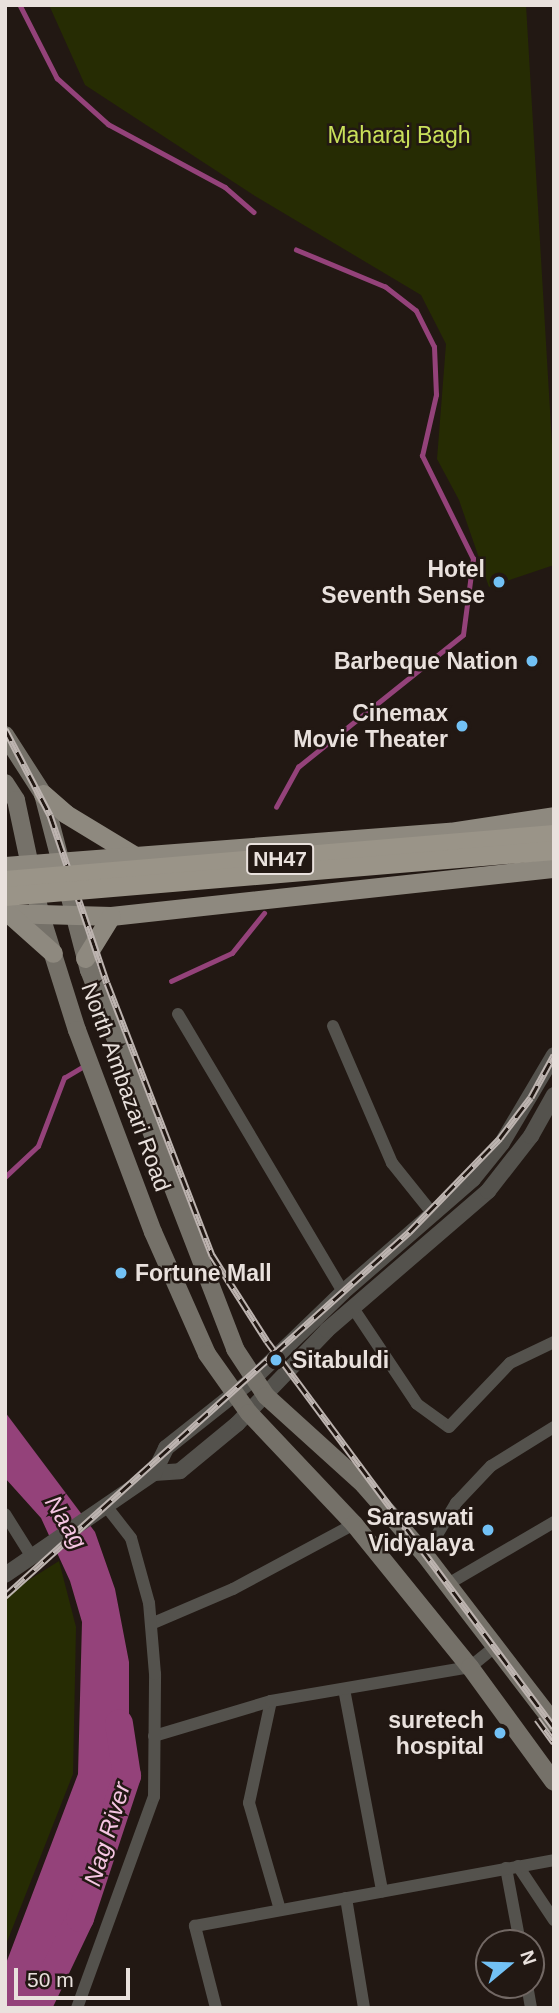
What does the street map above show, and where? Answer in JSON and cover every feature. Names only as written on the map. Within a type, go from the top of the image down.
[{"type":"highway","name":"NH47","points":[[5,880],[554,834]]},
{"type":"highway","name":"NH47","points":[[6,907],[554,850]]},
{"type":"main road","points":[[5,734],[43,793],[66,814],[140,859]]},
{"type":"main road","name":"North Ambazari Road","points":[[5,783],[16,800],[28,865],[53,953],[153,1232],[206,1354],[249,1413],[354,1524],[470,1667],[554,1782]]},
{"type":"main road","points":[[43,793],[76,913],[85,958],[235,1349],[267,1396],[364,1485],[425,1555],[550,1712]]},
{"type":"main road","points":[[5,866],[140,859],[450,832],[554,816]]},
{"type":"main road","points":[[6,907],[40,913],[111,916],[554,868]]},
{"type":"main road","points":[[6,907],[53,953]]},
{"type":"main road","points":[[85,958],[111,916]]},
{"type":"street","points":[[177,1014],[343,1292]]},
{"type":"street","points":[[333,1026],[392,1163],[433,1214]]},
{"type":"street","points":[[5,1575],[154,1473],[166,1448],[253,1378],[343,1292],[473,1179],[502,1143],[554,1055]]},
{"type":"street","points":[[154,1473],[180,1471],[249,1413],[353,1308],[488,1191],[531,1136],[554,1095]]},
{"type":"street","points":[[353,1308],[417,1404],[449,1427],[510,1363],[554,1342]]},
{"type":"street","points":[[425,1555],[456,1503],[491,1465],[554,1427]]},
{"type":"street","points":[[77,2008],[154,1797],[151,1624],[131,1538],[107,1507]]},
{"type":"street","points":[[5,1514],[37,1554]]},
{"type":"street","points":[[448,1584],[554,1522]]},
{"type":"street","points":[[151,1624],[233,1589],[354,1524]]},
{"type":"street","points":[[154,1736],[271,1701],[470,1667],[496,1646]]},
{"type":"street","points":[[344,1689],[382,1891]]},
{"type":"street","points":[[271,1701],[249,1802],[280,1910]]},
{"type":"street","points":[[216,2008],[195,1926],[554,1860]]},
{"type":"street","points":[[512,1867],[554,1920]]},
{"type":"street","points":[[512,1867],[519,1929]]},
{"type":"street","points":[[346,1898],[363,2008]]},
{"type":"green space","name":"Maharaj Bagh","points":[[49,5],[526,5],[554,478],[554,565],[489,587],[459,500],[437,459],[446,344],[421,295],[255,196],[85,85]]},
{"type":"green space","points":[[59,1561],[76,1627],[73,1774],[5,1947],[5,1595]]},
{"type":"water","name":"Naag","points":[[5,1412],[95,1532],[115,1589],[129,1662],[129,1744],[47,2008],[5,2008],[5,1966],[78,1774],[82,1622],[70,1581],[41,1518],[5,1478]]},
{"type":"waterway","points":[[20,5],[57,78],[108,124],[225,187],[254,212]]},
{"type":"waterway","points":[[276,807],[298,767],[463,635],[473,559],[422,456],[436,395],[434,347],[416,311],[385,287],[296,250]]},
{"type":"waterway","points":[[171,981],[232,953],[264,913]]},
{"type":"waterway","points":[[5,1177],[38,1146],[64,1078],[84,1066]]},
{"type":"waterway","name":"Nag River","points":[[37,2008],[80,1918],[127,1776],[119,1724]]},
{"type":"railway","points":[[5,729],[50,815],[107,983],[212,1255],[267,1341],[554,1727]]},
{"type":"railway","points":[[5,1596],[409,1232],[500,1138],[531,1097],[554,1055]]},
{"type":"railway","points":[[537,1719],[554,1742]]},
{"type":"place","name":"Hotel Seventh Sense","points":[[499,582]]},
{"type":"place","name":"Barbeque Nation","points":[[532,661]]},
{"type":"place","name":"Cinemax Movie Theater","points":[[462,726]]},
{"type":"place","name":"Fortune Mall","points":[[121,1273]]},
{"type":"place","name":"Sitabuldi","points":[[276,1360]]},
{"type":"place","name":"Saraswati Vidyalaya","points":[[488,1530]]},
{"type":"place","name":"suretech hospital","points":[[500,1733]]}]
